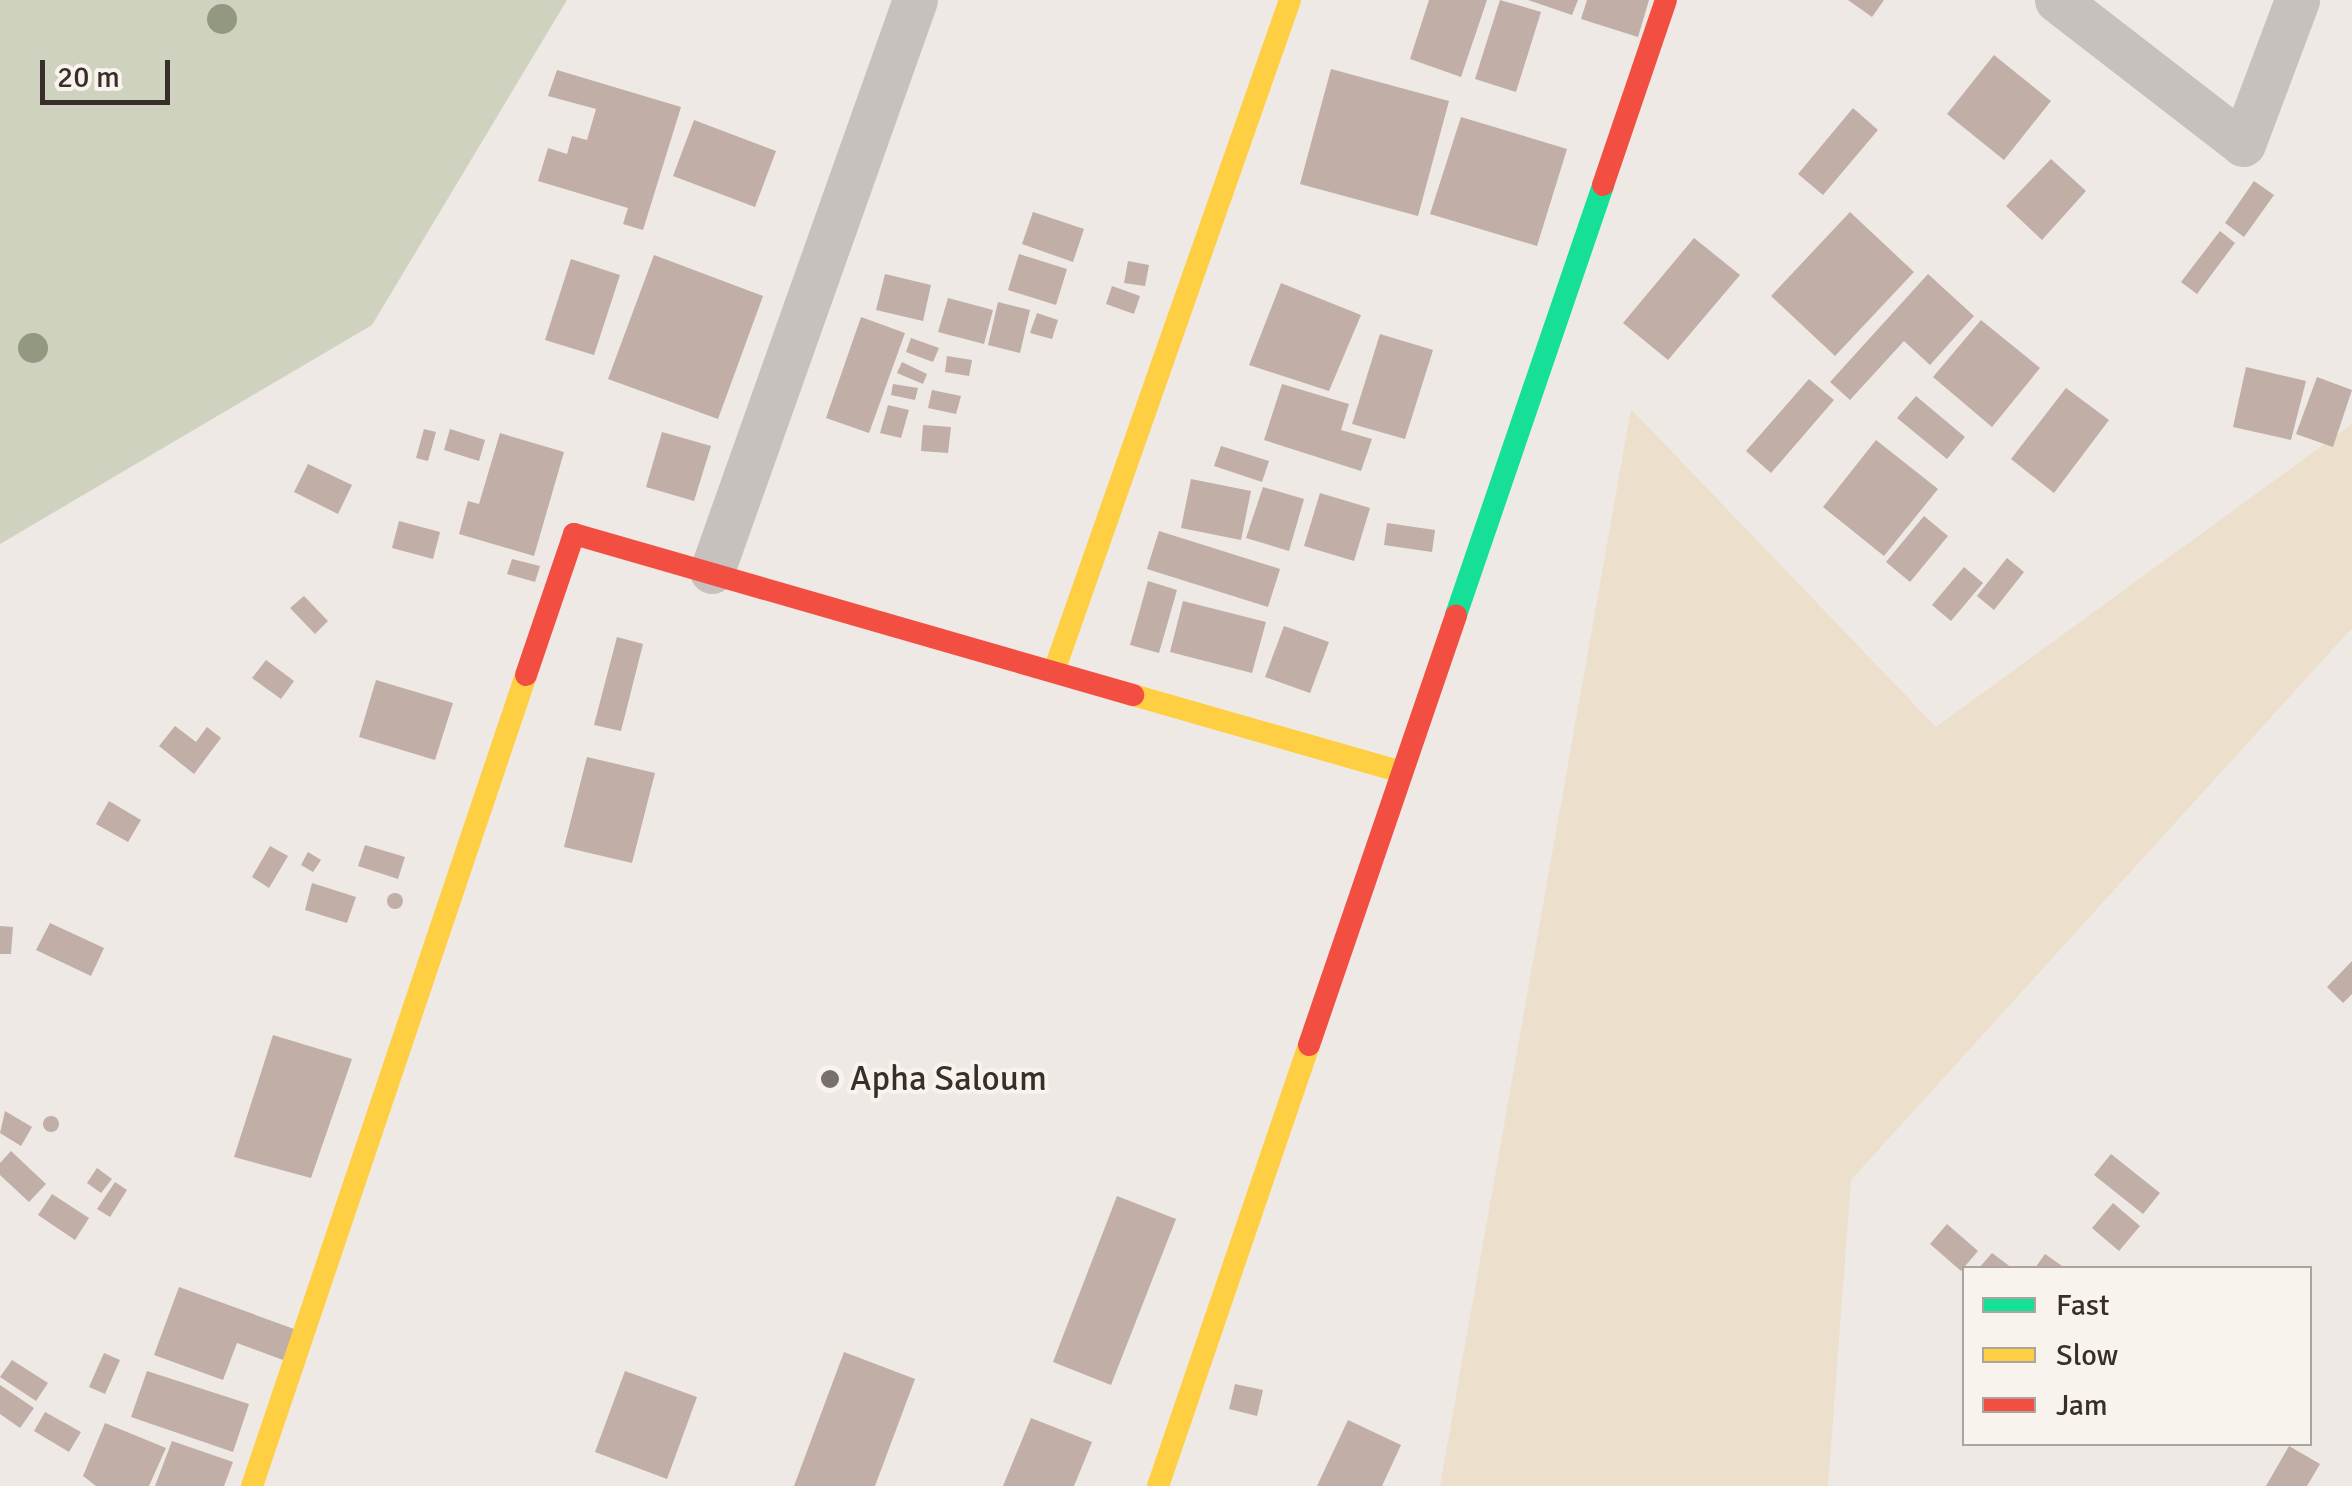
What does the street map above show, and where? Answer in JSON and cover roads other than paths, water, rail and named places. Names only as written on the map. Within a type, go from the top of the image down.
[{"type":"street","points":[[712,571],[915,0]]},
{"type":"street","points":[[1054,670],[1290,0]]},
{"type":"street","points":[[1158,1486],[1666,0]]},
{"type":"street","points":[[2058,0],[2244,144],[2297,0]]},
{"type":"street","points":[[252,1486],[574,534],[1402,772]]},
{"type":"place","name":"Apha Saloum","points":[[830,1079]]}]
